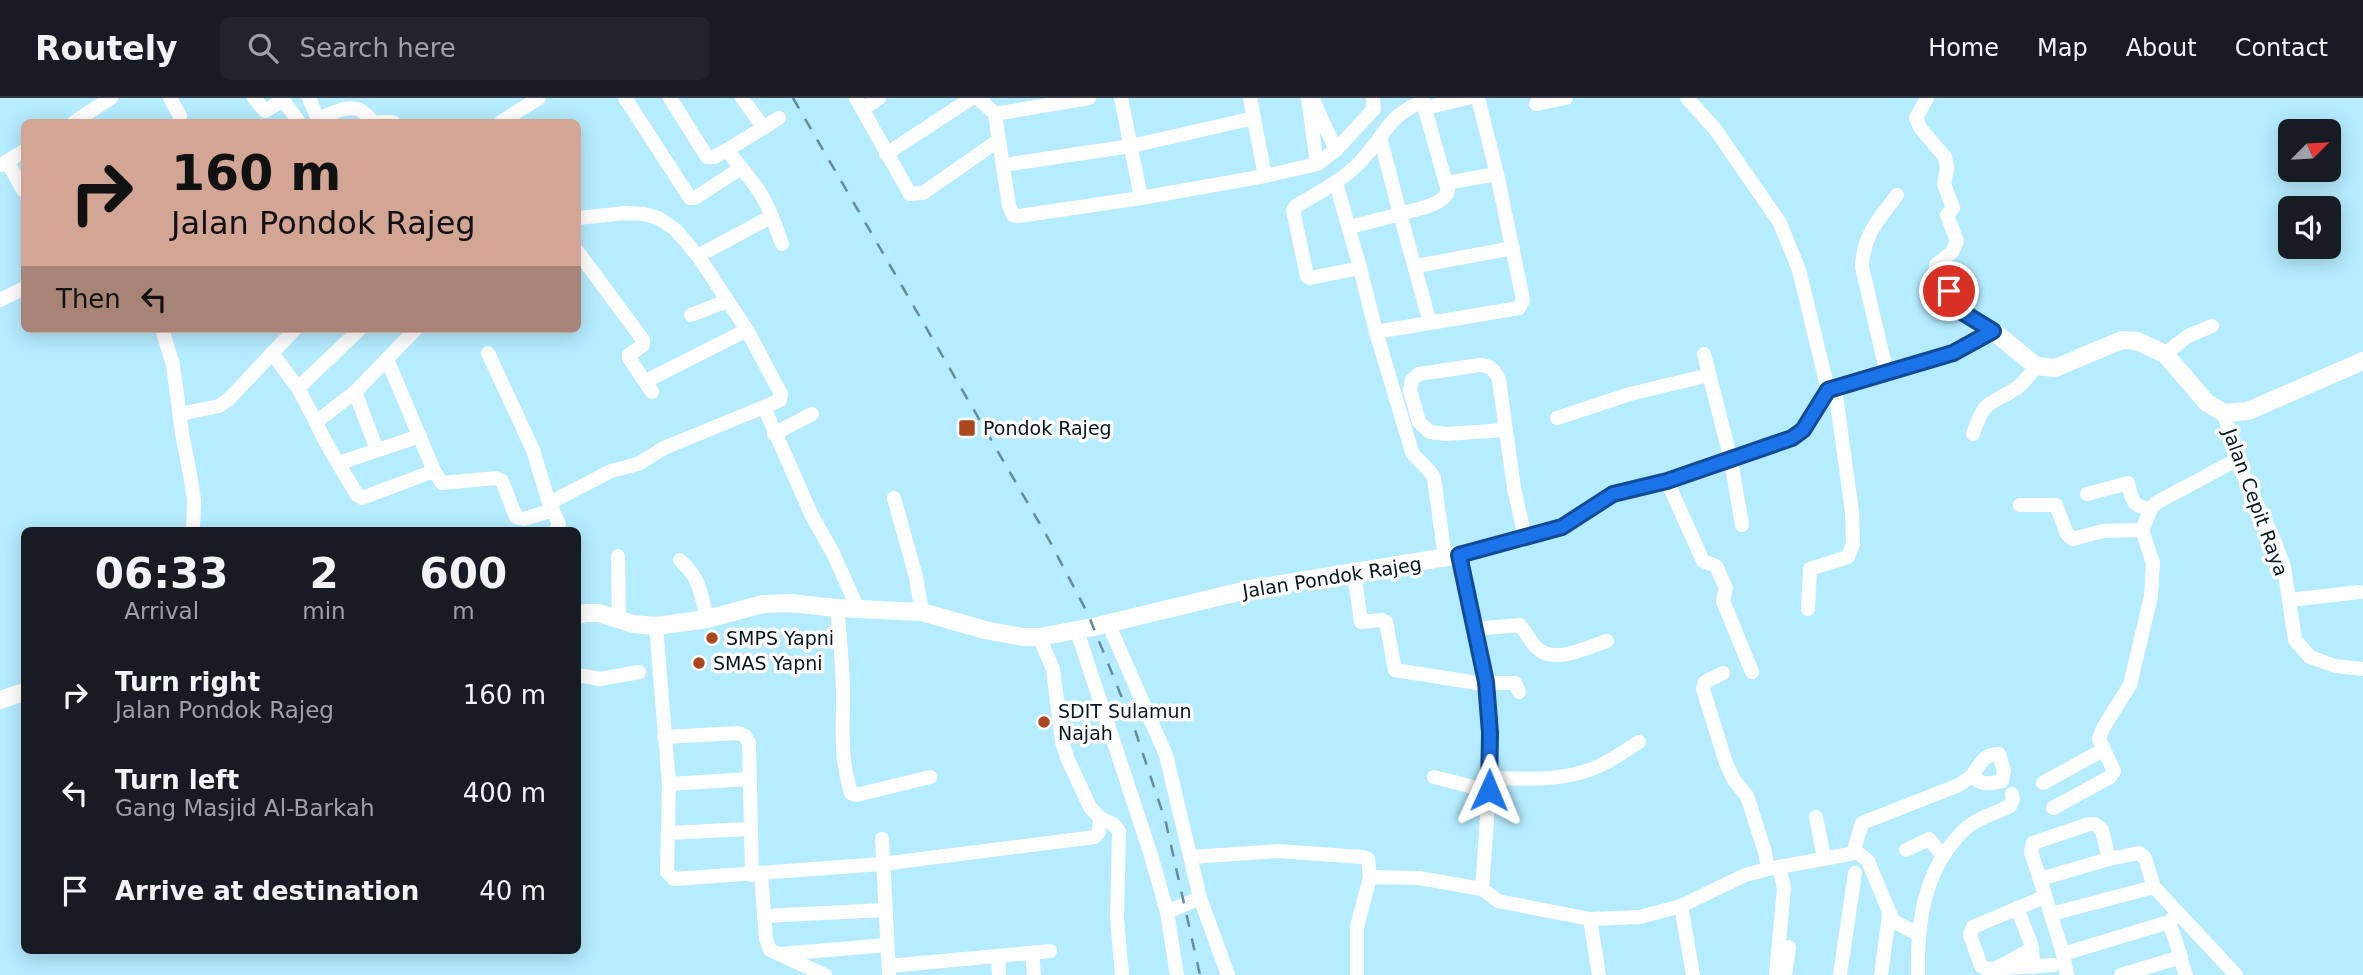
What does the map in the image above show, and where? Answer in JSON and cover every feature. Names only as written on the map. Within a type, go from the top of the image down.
[{"type":"main road","points":[[1832,389],[1953,353],[1993,331],[2036,366],[2055,368],[2122,340],[2137,341],[2165,354],[2207,403],[2224,413],[2249,411],[2363,361]]},
{"type":"main road","name":"Jalan Pondok Rajeg","points":[[581,614],[599,613],[633,624],[656,626],[707,618],[763,604],[790,603],[922,612],[985,631],[1023,637],[1077,631],[1251,589],[1452,557],[1562,527],[1613,494],[1667,481],[1792,438],[1803,430],[1832,389]]},
{"type":"main road","points":[[0,700],[21,693]]},
{"type":"street","points":[[79,119],[111,98]]},
{"type":"street","points":[[170,98],[180,116]]},
{"type":"street","points":[[254,98],[265,111],[280,102],[286,104],[297,119]]},
{"type":"street","points":[[309,98],[315,119]]},
{"type":"street","points":[[506,119],[539,98]]},
{"type":"street","points":[[625,98],[690,198],[695,198],[741,168]]},
{"type":"street","points":[[670,98],[707,157],[714,157],[727,150],[779,118]]},
{"type":"street","points":[[742,98],[763,127]]},
{"type":"street","points":[[879,98],[860,103],[910,194],[918,195],[999,140]]},
{"type":"street","points":[[886,154],[972,98]]},
{"type":"street","points":[[978,98],[995,114],[1009,206],[1013,215],[1141,198],[1317,164],[1336,150],[1374,109],[1373,98]]},
{"type":"street","points":[[995,114],[1088,98]]},
{"type":"street","points":[[1121,98],[1141,198]]},
{"type":"street","points":[[1250,98],[1265,176]]},
{"type":"street","points":[[1310,98],[1336,150]]},
{"type":"street","points":[[1310,98],[1308,110],[1317,164]]},
{"type":"street","points":[[1360,268],[1310,278],[1307,276],[1293,210],[1336,183],[1361,162],[1392,119],[1407,108],[1423,102],[1468,98]]},
{"type":"street","points":[[1376,332],[1519,308],[1523,300],[1478,98]]},
{"type":"street","points":[[1536,104],[1566,98]]},
{"type":"street","points":[[1686,98],[1708,120],[1725,143],[1784,232],[1802,281],[1832,389],[1852,512],[1853,544],[1848,557],[1810,569],[1808,609]]},
{"type":"street","points":[[1927,98],[1916,118],[1921,129],[1945,158],[1947,168],[1944,184],[1954,208],[1947,215],[1957,242],[1952,252],[1936,265],[1936,271],[1962,312],[1993,331]]},
{"type":"street","points":[[1350,227],[1401,214],[1441,200],[1447,195],[1423,102]]},
{"type":"street","points":[[320,119],[337,111],[353,108],[362,110],[371,119]]},
{"type":"street","points":[[1003,165],[1131,146],[1254,118]]},
{"type":"street","points":[[1380,137],[1430,323]]},
{"type":"street","points":[[727,150],[761,194],[782,244]]},
{"type":"street","points":[[21,153],[3,163],[21,187]]},
{"type":"street","points":[[1446,183],[1497,174]]},
{"type":"street","points":[[1336,183],[1412,452],[1431,471],[1434,478],[1452,557],[1475,629],[1486,682],[1490,733],[1482,889]]},
{"type":"street","points":[[1887,374],[1863,267],[1863,254],[1870,231],[1897,194]]},
{"type":"street","points":[[387,359],[434,471],[444,484],[470,479],[499,478],[516,517],[520,519],[551,507],[611,471],[638,464],[664,448],[782,397],[747,330],[698,256],[676,230],[651,216],[625,213],[581,218]]},
{"type":"street","points":[[698,256],[765,220]]},
{"type":"street","points":[[1416,266],[1513,248]]},
{"type":"street","points":[[581,256],[643,340],[643,345],[628,358],[649,386],[747,330]]},
{"type":"street","points":[[0,299],[21,289]]},
{"type":"street","points":[[691,315],[727,301]]},
{"type":"street","points":[[2165,354],[2188,336],[2212,326]]},
{"type":"street","points":[[163,333],[184,410],[194,500],[193,527]]},
{"type":"street","points":[[184,410],[219,406],[291,333]]},
{"type":"street","points":[[298,388],[356,333]]},
{"type":"street","points":[[316,422],[355,393],[411,333]]},
{"type":"street","points":[[272,353],[298,388],[327,448],[339,463],[356,495],[362,498],[434,471]]},
{"type":"street","points":[[488,353],[533,450],[559,524],[558,527]]},
{"type":"street","points":[[1704,354],[1731,460],[1742,525]]},
{"type":"street","points":[[1505,430],[1446,434],[1430,432],[1419,422],[1410,390],[1412,380],[1419,374],[1479,365],[1492,368],[1499,380],[1505,430],[1525,537]]},
{"type":"street","points":[[1973,434],[1979,416],[1988,402],[2020,387],[2036,366]]},
{"type":"street","points":[[1557,418],[1630,394],[1709,375]]},
{"type":"street","points":[[355,393],[377,450]]},
{"type":"street","points":[[764,407],[812,516],[833,553],[858,609]]},
{"type":"street","name":"Jalan Cepit Raya","points":[[2224,413],[2236,460],[2284,567],[2295,640],[2309,657],[2335,666],[2363,668]]},
{"type":"street","points":[[774,434],[812,414]]},
{"type":"street","points":[[339,463],[420,436]]},
{"type":"street","points":[[2053,807],[2110,777],[2114,771],[2099,739],[2130,685],[2151,596],[2153,563],[2142,530],[2151,509],[2157,503],[2236,460]]},
{"type":"street","points":[[1667,481],[1703,561],[1716,566],[1726,588],[1723,601],[1752,672]]},
{"type":"street","points":[[2087,494],[2128,483],[2132,501],[2139,507],[2151,509]]},
{"type":"street","points":[[894,498],[916,577],[922,612]]},
{"type":"street","points":[[2020,505],[2056,505],[2067,534],[2073,539],[2103,531],[2142,530]]},
{"type":"street","points":[[618,556],[619,620]]},
{"type":"street","points":[[680,560],[697,580],[707,618]]},
{"type":"street","points":[[1354,573],[1361,621],[1386,622],[1395,670],[1486,682],[1515,683],[1519,692]]},
{"type":"street","points":[[2289,600],[2360,592]]},
{"type":"street","points":[[837,608],[843,659],[842,753],[851,793],[856,795],[930,777]]},
{"type":"street","points":[[1108,623],[1166,755],[1200,898],[1228,975]]},
{"type":"street","points":[[1475,629],[1520,625],[1537,648],[1547,655],[1565,654],[1607,641]]},
{"type":"street","points":[[656,626],[669,784],[667,872],[674,879],[882,864],[1095,836],[1098,834],[1100,818]]},
{"type":"street","points":[[1077,631],[1150,852],[1167,912],[1177,975]]},
{"type":"street","points":[[1039,637],[1053,668],[1062,742],[1068,760],[1090,807],[1119,831],[1117,918],[1122,975]]},
{"type":"street","points":[[581,676],[600,679],[639,672]]},
{"type":"street","points":[[1723,673],[1705,682],[1703,689],[1726,763],[1734,780],[1747,796],[1773,868],[1784,888],[1776,975]]},
{"type":"street","points":[[664,737],[738,733],[745,736],[749,743],[749,829],[766,939],[770,950],[776,954],[825,975]]},
{"type":"street","points":[[1434,777],[1489,784],[1574,775],[1601,765],[1639,742]]},
{"type":"street","points":[[2043,783],[2104,750]]},
{"type":"street","points":[[1370,877],[1419,878],[1482,889],[1498,901],[1590,919],[1640,918],[1681,906],[1745,875],[1850,854],[1862,823],[1959,785],[1972,775]]},
{"type":"street","points":[[669,784],[749,779]]},
{"type":"street","points":[[1919,975],[1918,934],[1924,896],[1943,856],[1968,826],[2010,806],[2012,793]]},
{"type":"street","points":[[1816,817],[1824,858]]},
{"type":"street","points":[[2067,975],[2058,959],[2051,914],[2031,852],[2034,843],[2095,824],[2102,831],[2109,859]]},
{"type":"street","points":[[668,833],[749,829]]},
{"type":"street","points":[[882,839],[889,970],[926,969],[961,960],[1049,951]]},
{"type":"street","points":[[1906,850],[1929,839],[1943,856]]},
{"type":"street","points":[[1854,849],[1868,862],[1893,921],[1918,934]]},
{"type":"street","points":[[1191,857],[1278,851],[1368,859],[1370,877],[1357,927],[1357,975]]},
{"type":"street","points":[[2040,879],[2139,853],[2145,859],[2154,887],[2173,918],[2235,975]]},
{"type":"street","points":[[1840,975],[1855,873]]},
{"type":"street","points":[[2051,914],[2154,887]]},
{"type":"street","points":[[2044,897],[1973,927],[1970,935],[1981,966],[1995,972],[2034,967],[2173,918]]},
{"type":"street","points":[[1167,912],[1200,898]]},
{"type":"street","points":[[1681,906],[1693,975]]},
{"type":"street","points":[[2017,908],[2032,949],[2034,967]]},
{"type":"street","points":[[764,916],[885,910]]},
{"type":"street","points":[[1881,975],[1889,915]]},
{"type":"street","points":[[2173,918],[2186,975]]},
{"type":"street","points":[[1590,919],[1599,975]]},
{"type":"street","points":[[776,954],[887,945]]},
{"type":"street","points":[[1785,975],[1789,947]]},
{"type":"street","points":[[1995,972],[2003,963],[2032,949]]},
{"type":"street","points":[[1032,953],[1034,975]]},
{"type":"street","points":[[998,956],[999,975]]},
{"type":"street","points":[[2121,975],[2180,958]]},
{"type":"street","points":[[961,960],[963,975]]},
{"type":"railway","points":[[793,98],[1048,538],[1088,614],[1135,730],[1166,823],[1200,975]]},
{"type":"place","name":"Pondok Rajeg","points":[[967,428]]},
{"type":"place","name":"SMPS Yapni","points":[[712,638]]},
{"type":"place","name":"SMAS Yapni","points":[[699,663]]},
{"type":"place","name":"SDIT Sulamun Najah","points":[[1044,722]]},
{"type":"route","points":[[1489,790],[1490,733],[1486,682],[1459,555],[1562,527],[1613,494],[1667,481],[1792,438],[1803,430],[1828,390],[1953,353],[1993,331],[1962,312],[1949,291]]}]
